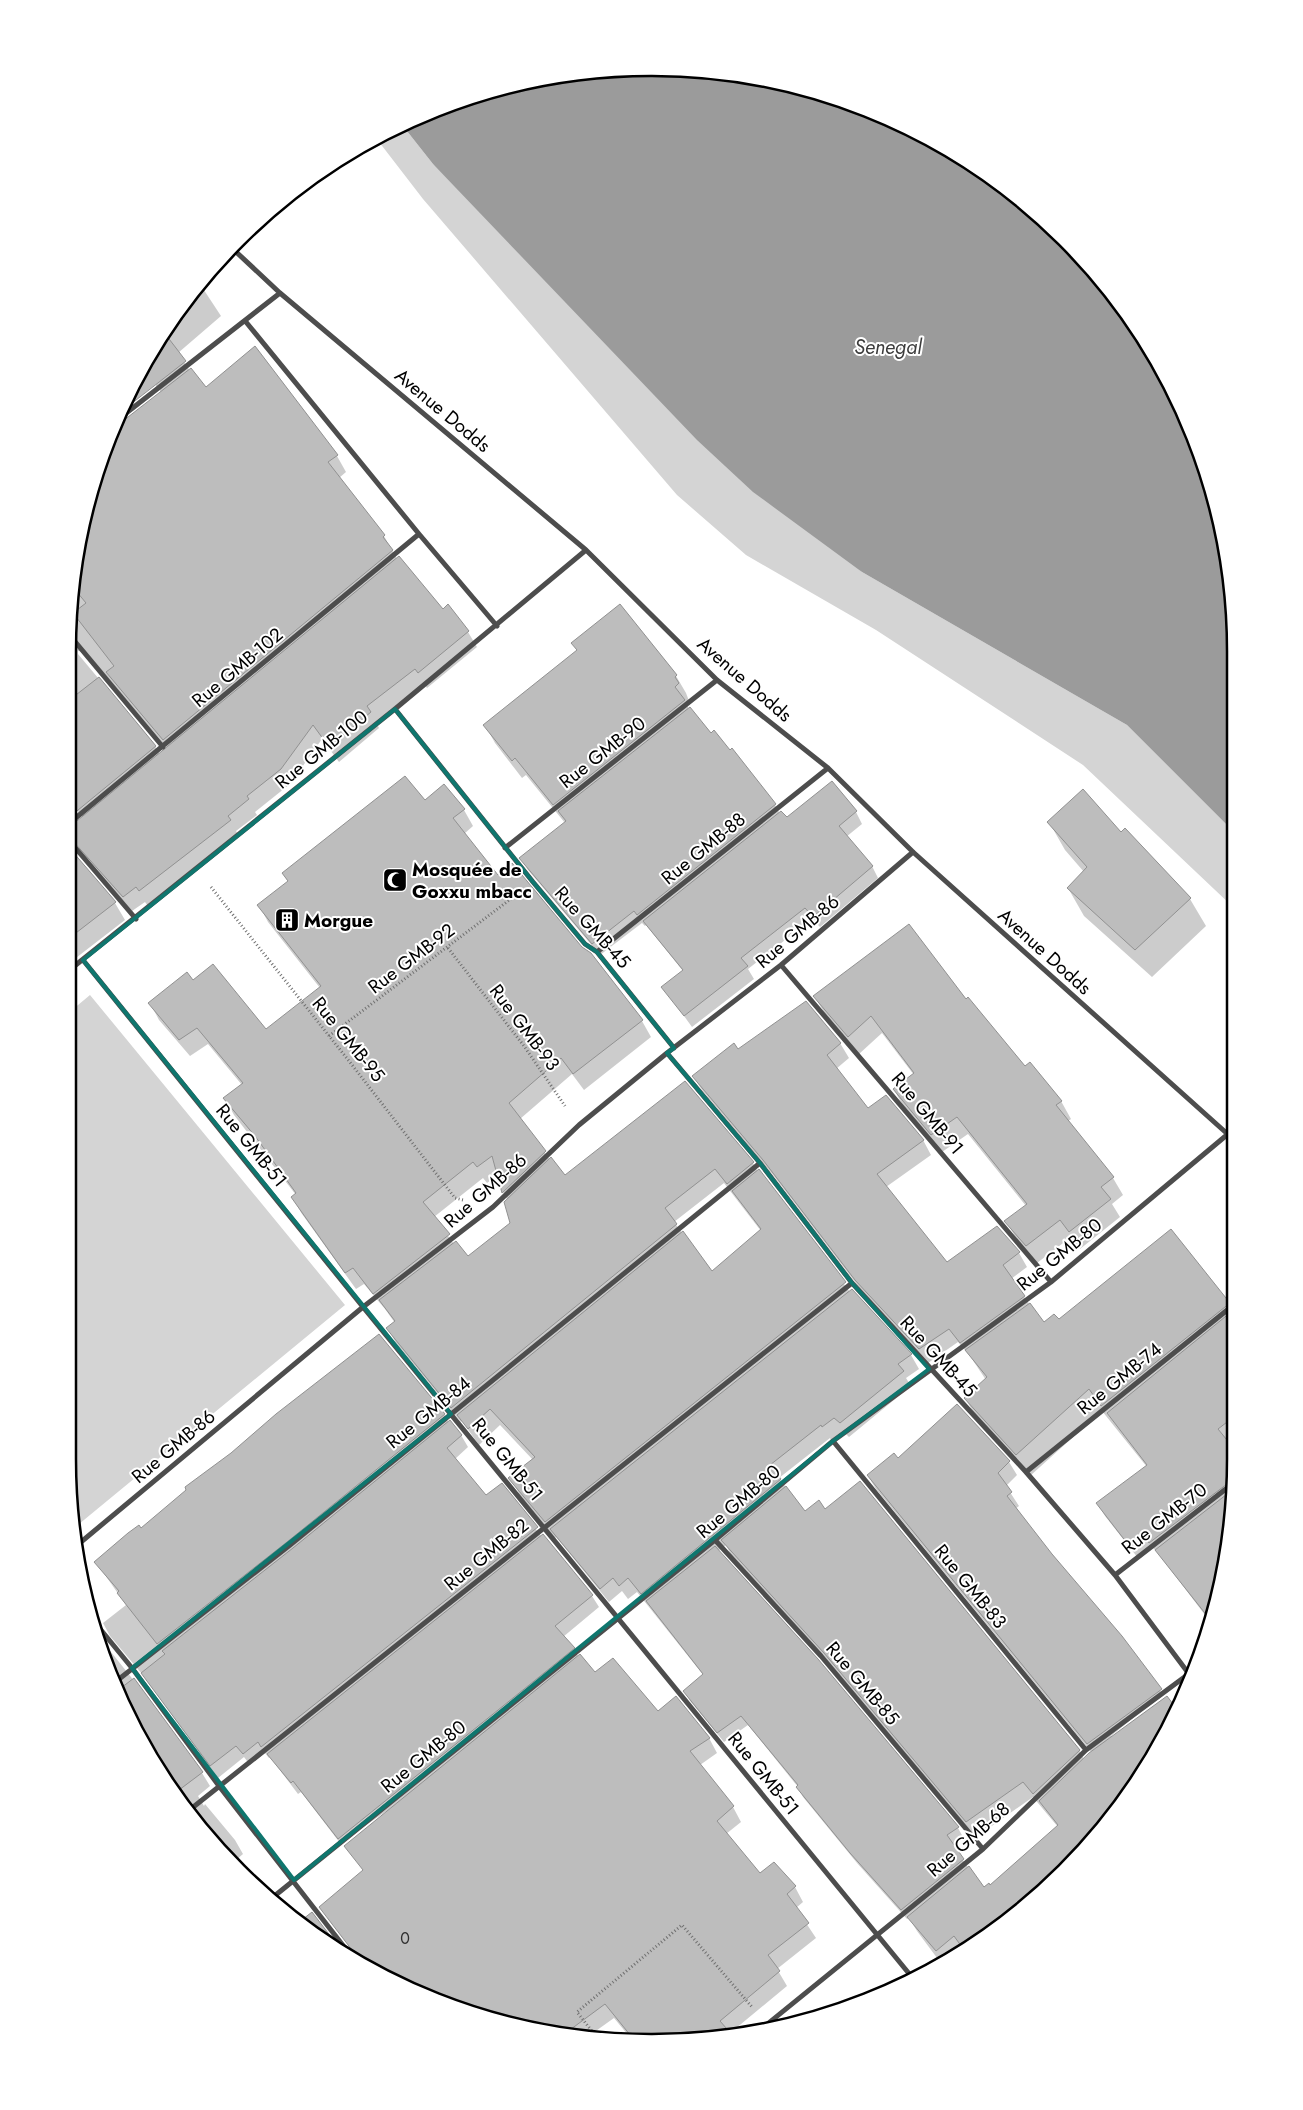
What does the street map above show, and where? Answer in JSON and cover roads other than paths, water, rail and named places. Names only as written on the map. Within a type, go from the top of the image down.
[{"type":"street","name":"Avenue Dodds","points":[[237,253],[280,293],[586,550],[717,680],[828,768],[913,852],[1227,1133]]},
{"type":"street","points":[[130,411],[246,322],[280,293]]},
{"type":"street","points":[[246,322],[419,534],[497,626]]},
{"type":"street","name":"Rue GMB-102","points":[[76,818],[164,747],[419,534]]},
{"type":"street","name":"Rue GMB-100","points":[[76,965],[136,919],[196,868],[497,626],[586,550]]},
{"type":"street","points":[[76,643],[164,747]]},
{"type":"street","name":"Rue GMB-90","points":[[505,848],[717,680]]},
{"type":"street","name":"Rue GMB-45","points":[[395,709],[505,848],[585,944],[598,952],[674,1048]]},
{"type":"street","name":"Rue GMB-88","points":[[598,952],[828,768]]},
{"type":"street","points":[[76,849],[136,919]]},
{"type":"street","name":"Rue GMB-86","points":[[82,1541],[363,1307],[493,1207],[579,1125],[667,1053],[781,965],[913,852]]},
{"type":"street","name":"Rue GMB-51","points":[[83,960],[450,1414],[908,1973]]},
{"type":"street","name":"Rue GMB-91","points":[[781,965],[1051,1282]]},
{"type":"street","name":"Rue GMB-45","points":[[667,1053],[760,1163],[852,1283],[1026,1472],[1115,1575],[1186,1670]]},
{"type":"street","name":"Rue GMB-80","points":[[276,1895],[715,1540],[833,1441],[929,1368],[1051,1282],[1227,1138]]},
{"type":"street","name":"Rue GMB-84","points":[[120,1678],[290,1545],[760,1163]]},
{"type":"street","name":"Rue GMB-82","points":[[193,1807],[852,1283]]},
{"type":"street","name":"Rue GMB-74","points":[[1026,1472],[1227,1311]]},
{"type":"street","name":"Rue GMB-83","points":[[833,1441],[1086,1750]]},
{"type":"street","name":"Rue GMB-70","points":[[1115,1575],[1226,1488]]},
{"type":"street","name":"Rue GMB-85","points":[[715,1540],[821,1656],[983,1849]]},
{"type":"street","points":[[104,1634],[132,1668],[219,1786],[341,1943]]},
{"type":"street","name":"Rue GMB-68","points":[[770,2021],[983,1849],[1086,1750],[1181,1683]]},
{"type":"water","name":"Senegal","points":[[614,77],[689,77],[764,87],[836,107],[872,120],[939,153],[1002,195],[1031,219],[1084,272],[1130,332],[1150,364],[1167,397],[1183,431],[1196,467],[1216,539],[1226,614],[1227,825],[1127,725],[862,572],[753,492],[697,440],[433,164],[407,131],[467,107],[539,87],[576,81]]},
{"type":"place","name":"Mosquée de Goxxu mbacc","points":[[395,880]]},
{"type":"place","name":"Morgue","points":[[287,920]]}]
